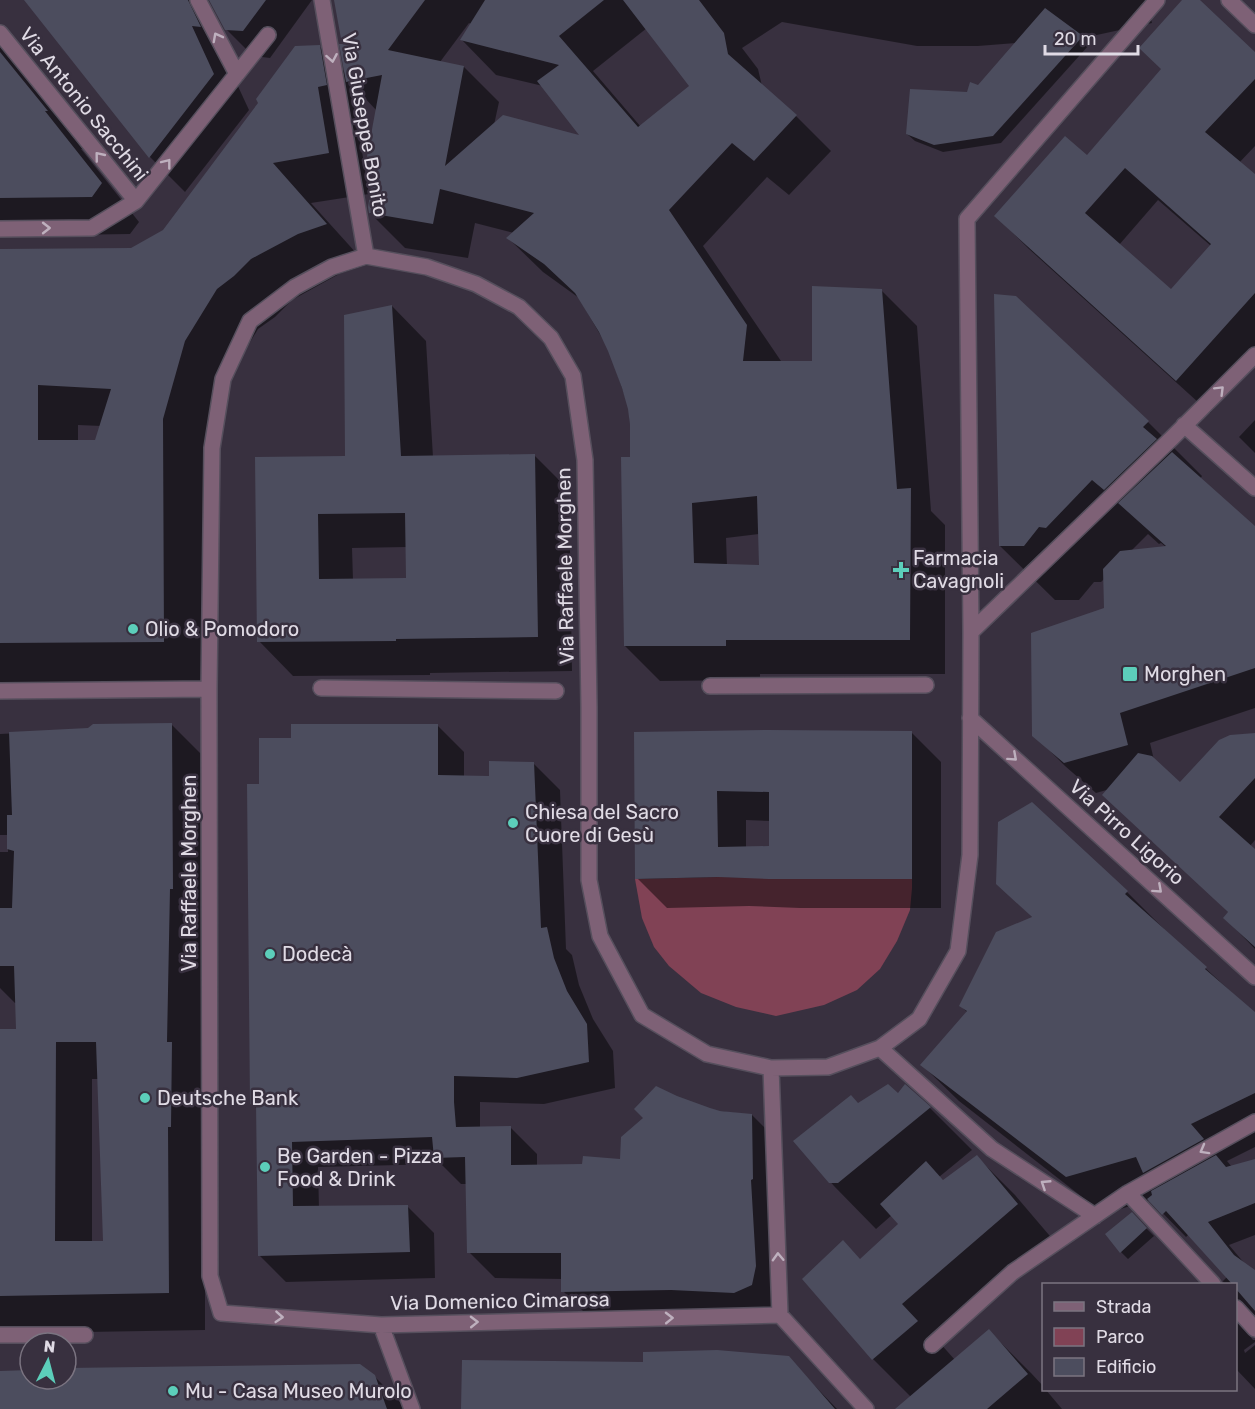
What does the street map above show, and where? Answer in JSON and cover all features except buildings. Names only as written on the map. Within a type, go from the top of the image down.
[{"type":"street","points":[[198,0],[237,74]]},
{"type":"street","name":"Via Giuseppe Bonito","points":[[322,0],[366,256]]},
{"type":"street","name":"Via Raffaele Morghen","points":[[221,1312],[210,1276],[209,689],[212,448],[223,379],[250,321],[294,287],[332,267],[366,256],[427,267],[476,284],[519,308],[551,338],[573,376],[585,460],[589,880],[600,936],[642,1015],[707,1054],[771,1068],[828,1067],[880,1048],[919,1019],[958,951],[970,855],[971,632],[967,219],[1157,0]]},
{"type":"street","points":[[1228,0],[1255,25]]},
{"type":"street","name":"Via Antonio Sacchini","points":[[0,33],[136,201]]},
{"type":"street","points":[[0,229],[92,228],[136,201],[268,35]]},
{"type":"street","points":[[971,632],[1255,354]]},
{"type":"street","points":[[1184,425],[1255,488]]},
{"type":"street","points":[[710,686],[926,685]]},
{"type":"street","points":[[321,688],[556,691]]},
{"type":"street","points":[[0,691],[209,689]]},
{"type":"street","name":"Via Pirro Ligorio","points":[[970,718],[1255,977]]},
{"type":"street","points":[[880,1048],[992,1149],[1095,1216]]},
{"type":"street","points":[[771,1068],[780,1316],[866,1409]]},
{"type":"street","points":[[932,1346],[1013,1272],[1128,1193],[1255,1122]]},
{"type":"street","points":[[1128,1193],[1212,1283]]},
{"type":"street","points":[[1237,1309],[1255,1329]]},
{"type":"street","name":"Via Domenico Cimarosa","points":[[221,1312],[381,1325],[780,1316]]},
{"type":"street","points":[[381,1325],[412,1409]]},
{"type":"street","points":[[0,1335],[52,1335],[85,1339]]},
{"type":"green space","points":[[718,877],[912,879],[910,910],[897,941],[880,969],[857,990],[824,1005],[776,1016],[736,1007],[701,993],[669,966],[654,947],[642,918],[635,879]]},
{"type":"place","name":"Farmacia Cavagnoli","points":[[901,570]]},
{"type":"place","name":"Olio & Pomodoro","points":[[133,629]]},
{"type":"place","name":"Morghen","points":[[1130,674]]},
{"type":"place","name":"Chiesa del Sacro Cuore di Gesù","points":[[513,823]]},
{"type":"place","name":"Dodecà","points":[[270,954]]},
{"type":"place","name":"Deutsche Bank","points":[[145,1098]]},
{"type":"place","name":"Be Garden - Pizza Food & Drink","points":[[265,1167]]},
{"type":"place","name":"Mu - Casa Museo Murolo","points":[[173,1391]]}]
